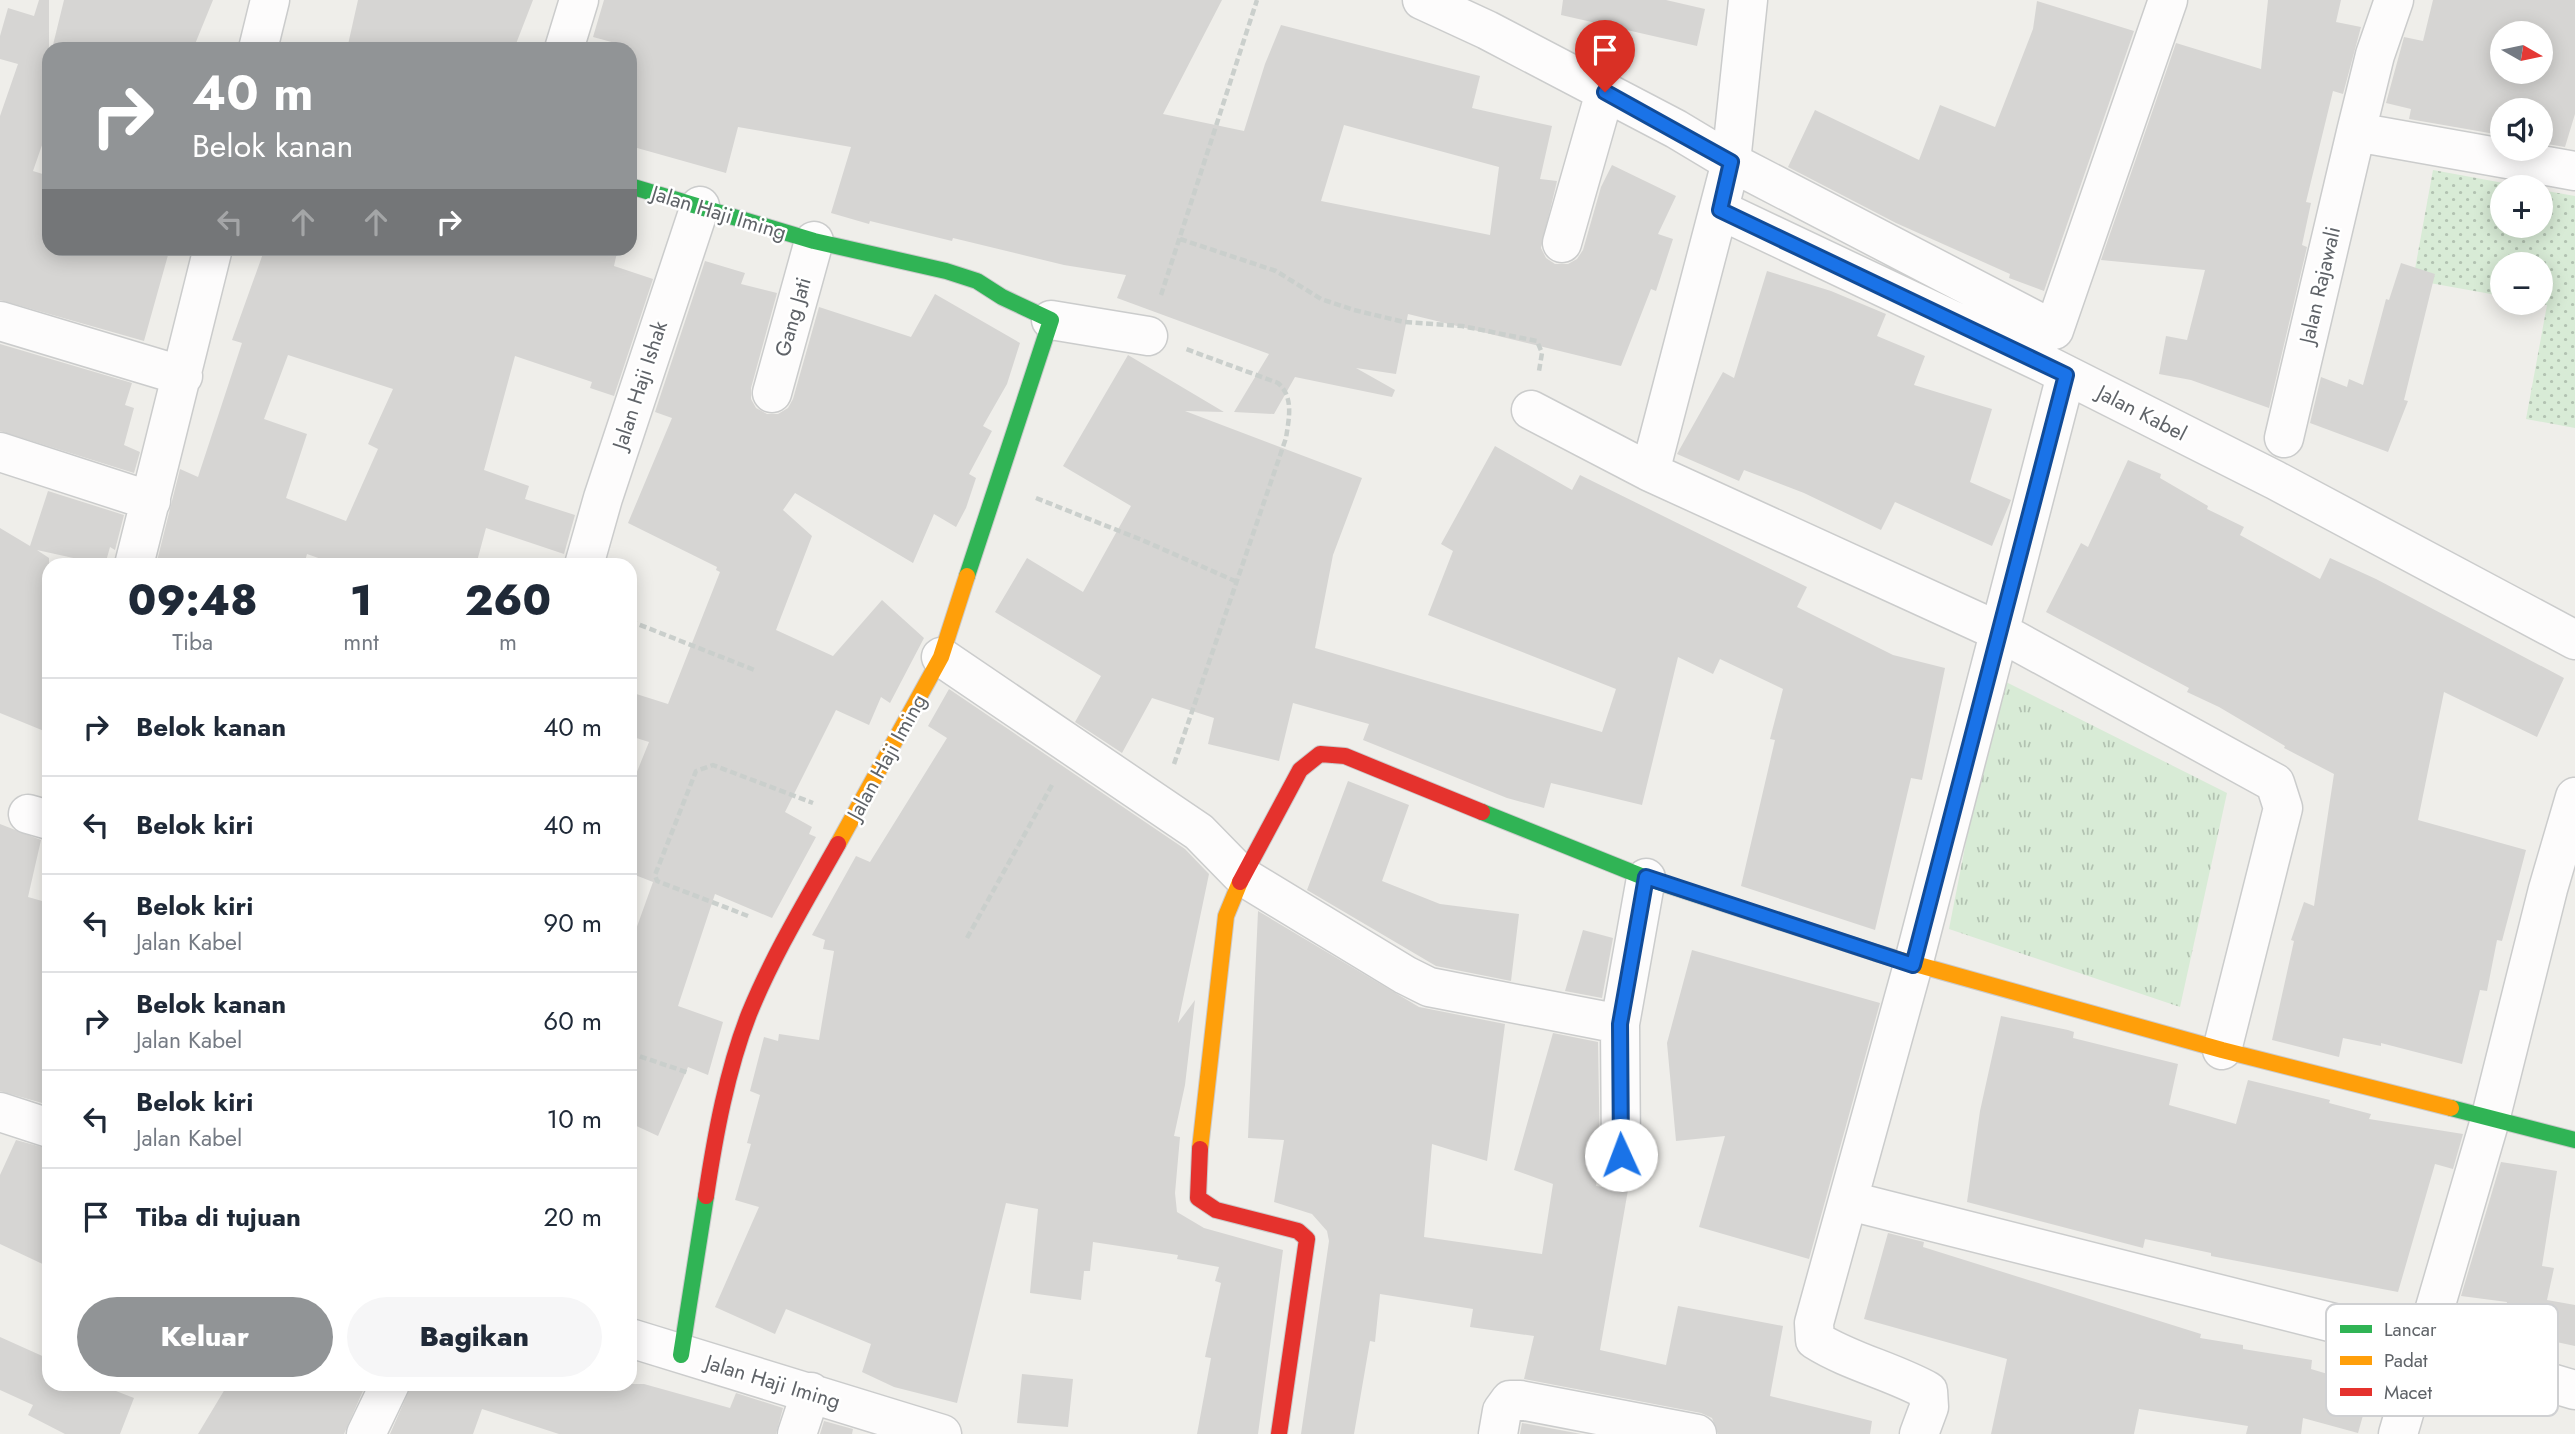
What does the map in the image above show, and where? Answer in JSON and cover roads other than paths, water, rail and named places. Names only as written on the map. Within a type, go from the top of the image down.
[{"type":"street","points":[[260,42],[270,0]]},
{"type":"street","points":[[566,42],[579,0]]},
{"type":"street","points":[[1422,0],[1605,92],[1731,162],[2054,330],[2168,0]]},
{"type":"street","points":[[1650,472],[1731,162],[1748,0]]},
{"type":"street","name":"Jalan Rajawali","points":[[2284,438],[2375,55],[2394,0]]},
{"type":"street","points":[[1562,243],[1605,92]]},
{"type":"street","points":[[2356,132],[2575,171]]},
{"type":"street","name":"Jalan Haji Iming","points":[[637,188],[814,241],[946,271],[977,281],[1002,298],[1051,320],[941,657],[789,932],[749,1014],[728,1087],[708,1182],[681,1354],[942,1434]]},
{"type":"street","name":"Jalan Haji Ishak","points":[[586,558],[603,498],[700,206]]},
{"type":"street","name":"Jalan Kabel","points":[[1720,210],[2066,375],[2275,480],[2575,640]]},
{"type":"street","name":"Gang Jati","points":[[772,393],[814,241]]},
{"type":"street","points":[[136,558],[211,256]]},
{"type":"street","points":[[1051,320],[1148,335]]},
{"type":"street","points":[[0,321],[183,376]]},
{"type":"street","points":[[1919,1434],[1929,1407],[1928,1391],[1910,1381],[1833,1351],[1815,1340],[1814,1323],[1850,1201],[1913,965],[2066,375]]},
{"type":"street","points":[[1531,410],[1650,472],[1998,631],[2275,783],[2283,807],[2222,1050]]},
{"type":"street","points":[[0,452],[151,501]]},
{"type":"street","points":[[941,657],[1199,832],[1242,876],[1429,988],[1620,1024]]},
{"type":"street","points":[[1279,1434],[1307,1239],[1298,1231],[1216,1210],[1198,1198],[1196,1189],[1226,916],[1242,876],[1300,770],[1309,757],[1321,752],[1334,752],[1646,877],[1913,965],[2222,1050],[2575,1140]]},
{"type":"street","points":[[2437,1304],[2490,1120],[2548,889],[2575,797]]},
{"type":"street","points":[[1621,1155],[1620,1024],[1646,877]]},
{"type":"street","points":[[1,1114],[42,1126]]},
{"type":"street","points":[[1850,1201],[2326,1321]]},
{"type":"street","points":[[637,1340],[681,1354]]},
{"type":"street","points":[[2558,1385],[2575,1390]]},
{"type":"street","points":[[366,1434],[387,1391]]},
{"type":"street","points":[[797,1434],[811,1392]]},
{"type":"street","points":[[1498,1434],[1502,1411],[1510,1400],[1520,1400],[1697,1434]]},
{"type":"street","points":[[2398,1434],[2404,1416]]}]
